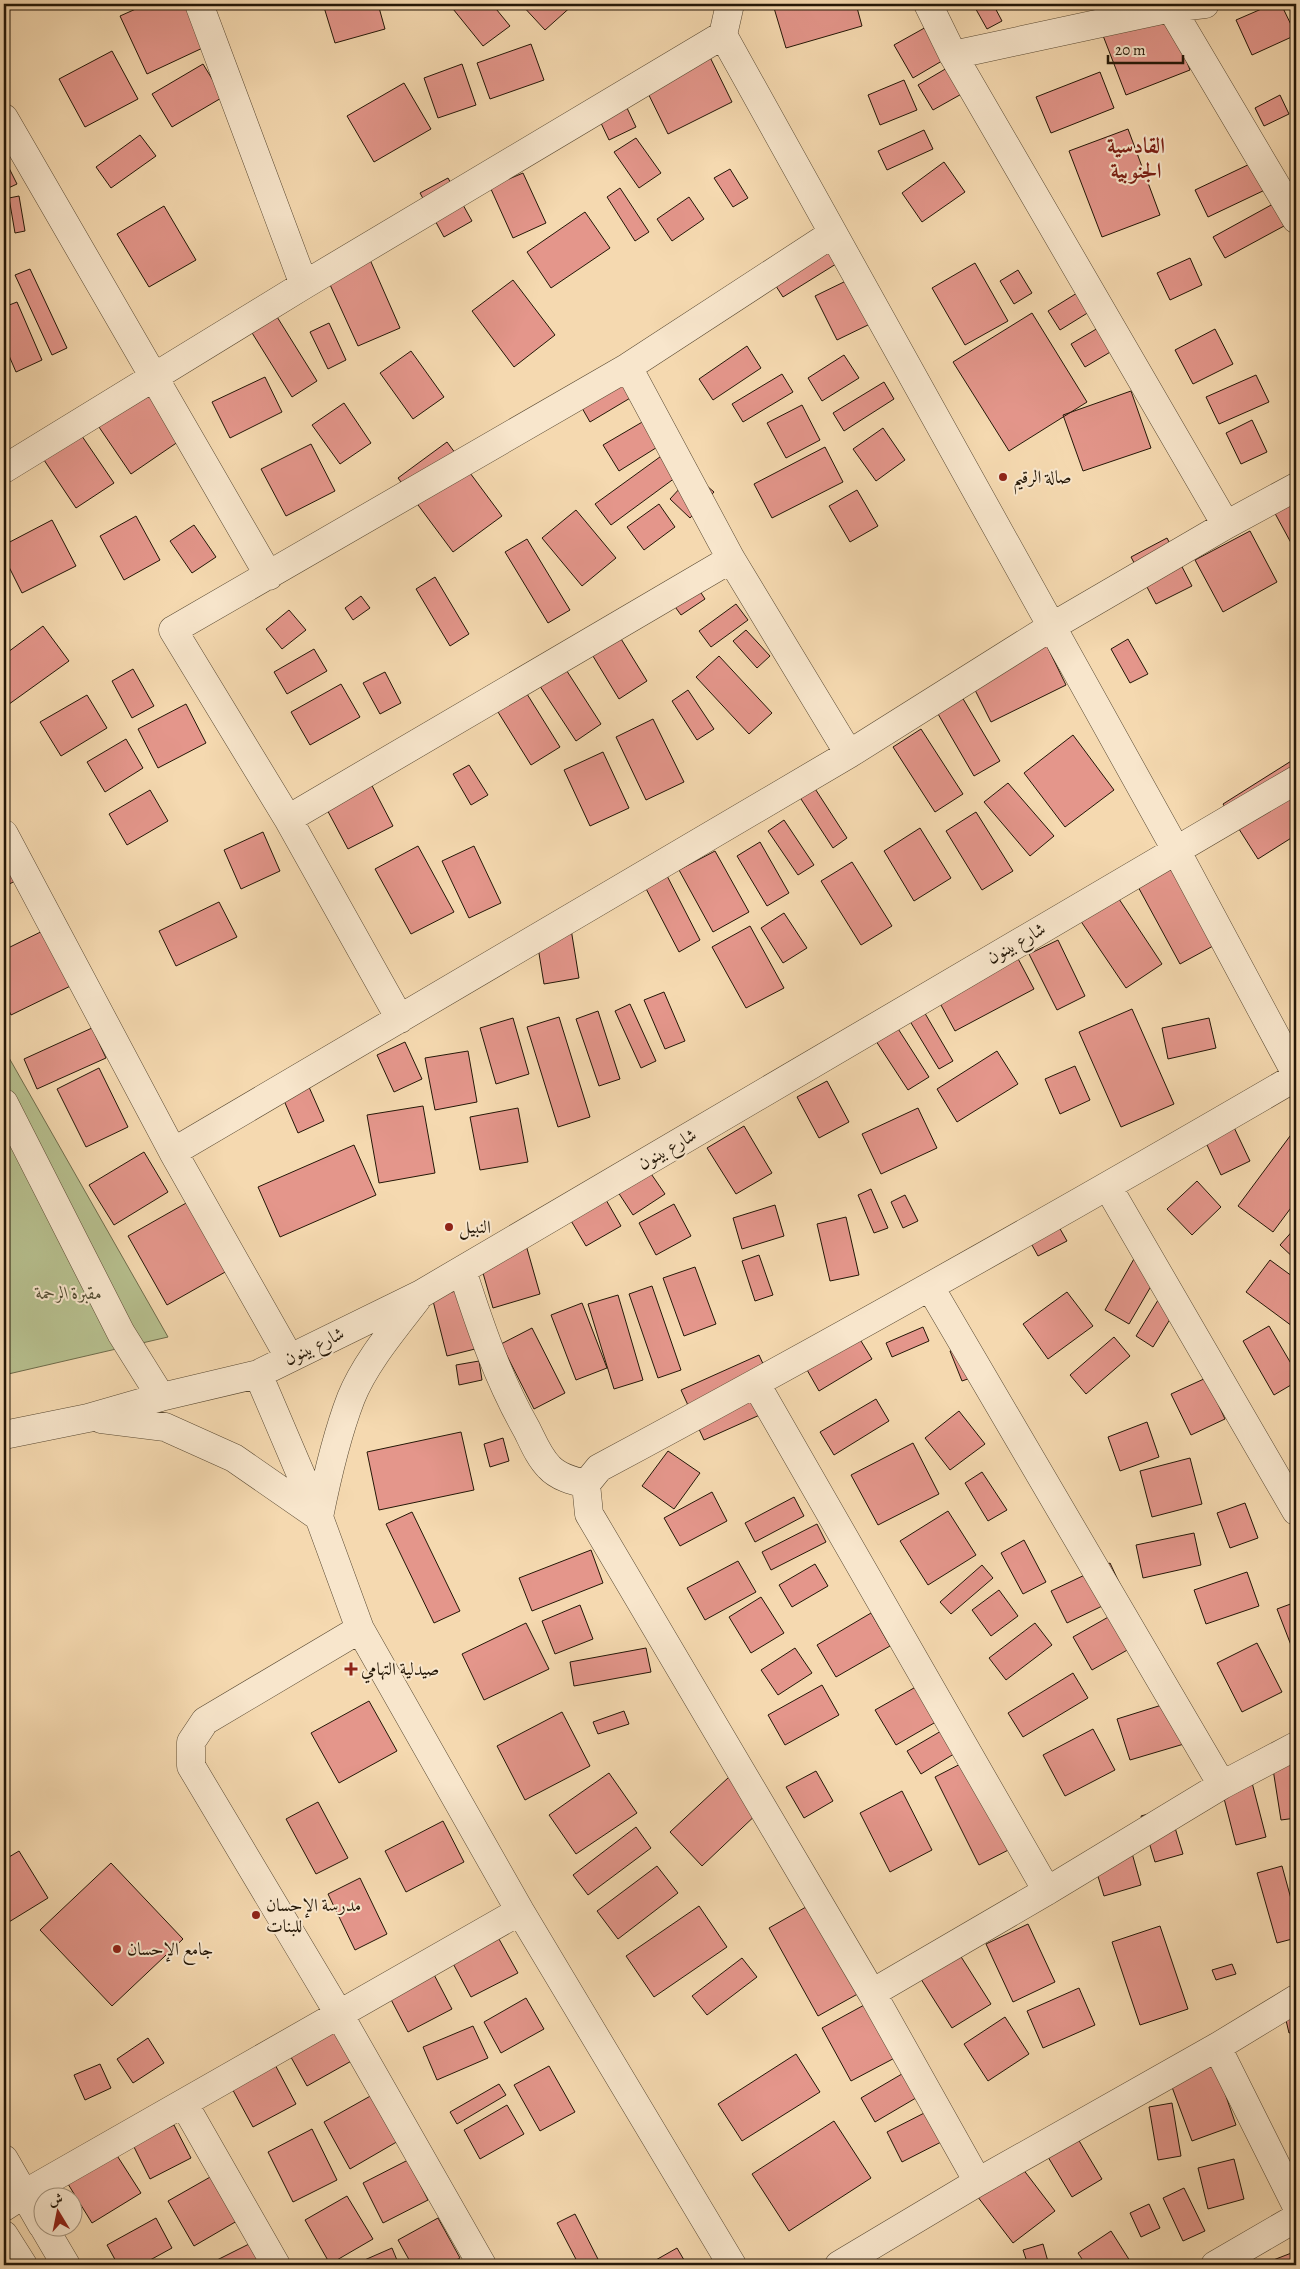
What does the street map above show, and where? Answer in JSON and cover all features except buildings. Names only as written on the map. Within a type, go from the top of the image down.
[{"type":"street","points":[[199,4],[304,285]]},
{"type":"street","points":[[730,4],[723,35],[1176,850],[1296,1075],[1108,1187],[756,1384],[599,1468],[586,1484],[589,1514],[872,1993],[978,2182]]},
{"type":"street","points":[[928,4],[952,55],[1226,525]]},
{"type":"street","points":[[952,55],[1171,8],[1205,4]]},
{"type":"street","points":[[1171,8],[1296,219]]},
{"type":"street","points":[[4,469],[152,376],[723,35]]},
{"type":"street","points":[[4,118],[269,576]]},
{"type":"street","points":[[400,1019],[288,819],[173,630],[628,367],[832,234]]},
{"type":"street","points":[[628,367],[731,559],[849,754]]},
{"type":"street","points":[[173,1152],[849,754],[1051,627],[1226,525],[1296,487]]},
{"type":"street","points":[[288,819],[731,559]]},
{"type":"street","name":"شارع بينون","points":[[4,1435],[88,1418],[161,1397],[258,1374],[420,1294],[1296,780]]},
{"type":"street","points":[[4,834],[173,1152],[289,1358]]},
{"type":"street","points":[[4,1103],[121,1333],[161,1397]]},
{"type":"street","points":[[1108,1187],[1296,1511]]},
{"type":"street","points":[[462,1270],[487,1348],[508,1398],[549,1467],[568,1480],[586,1484]]},
{"type":"street","points":[[930,1287],[1222,1785]]},
{"type":"street","points":[[319,1517],[332,1458],[352,1397],[380,1347],[420,1294]]},
{"type":"street","points":[[258,1374],[319,1517],[360,1629],[520,1911],[732,2265]]},
{"type":"street","points":[[756,1384],[1047,1891]]},
{"type":"street","points":[[88,1418],[165,1427],[234,1458],[319,1517]]},
{"type":"street","points":[[360,1629],[205,1721],[190,1742],[192,1766],[340,2014],[482,2265]]},
{"type":"street","points":[[872,1993],[1047,1891],[1222,1785],[1296,1746]]},
{"type":"street","points":[[14,2200],[520,1911]]},
{"type":"street","points":[[839,2265],[978,2182],[1217,2047],[1296,2000]]},
{"type":"street","points":[[1217,2047],[1296,2205]]},
{"type":"street","points":[[184,2104],[276,2265]]},
{"type":"street","points":[[4,2159],[14,2200],[32,2216]]},
{"type":"street","points":[[1215,2265],[1296,2218]]},
{"type":"street","points":[[4,2235],[23,2265]]},
{"type":"street","points":[[49,2236],[66,2265]]},
{"type":"green space","name":"مقبرة الرحمة","points":[[4,1049],[168,1337],[4,1375]]},
{"type":"place","name":"صالة الرقيم","points":[[1003,477]]},
{"type":"place","name":"النبيل","points":[[449,1227]]},
{"type":"place","name":"صيدلية التهامي","points":[[351,1669]]},
{"type":"place","name":"مدرسة الإحسان للبنات","points":[[256,1915]]},
{"type":"place","name":"جامع الإحسان","points":[[117,1949]]},
{"type":"district","name":"القادسية الجنوبية","points":[[1136,158]]}]
